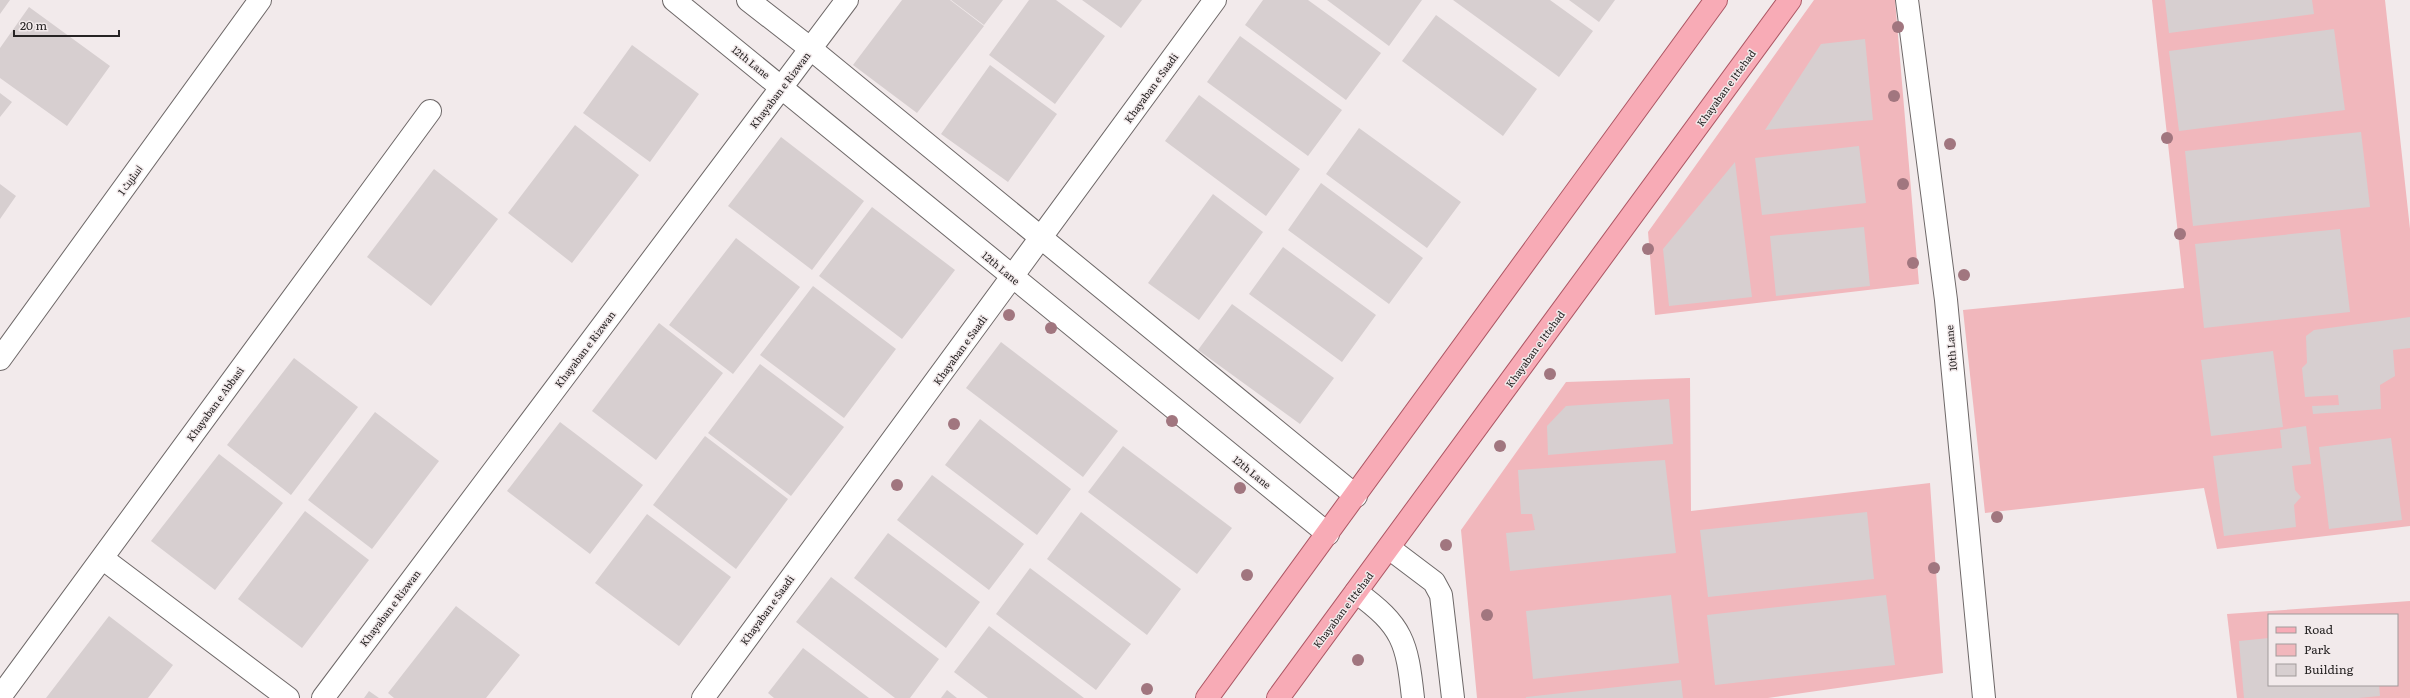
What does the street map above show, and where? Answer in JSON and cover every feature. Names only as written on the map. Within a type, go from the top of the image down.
[{"type":"main road","points":[[1207,698],[1356,496],[1716,0]]},
{"type":"main road","name":"Khayaban e Ittehad","points":[[1278,698],[1790,0]]},
{"type":"street","name":"اسٹریٹ 1","points":[[0,359],[260,0]]},
{"type":"street","name":"12th Lane","points":[[674,0],[783,87],[1013,278],[1328,534]]},
{"type":"street","points":[[748,0],[811,49],[1356,496]]},
{"type":"street","name":"Khayaban e Rizwan","points":[[323,698],[847,0]]},
{"type":"street","name":"Khayaban e Saadi","points":[[703,698],[1013,278],[1215,0]]},
{"type":"street","name":"10th Lane","points":[[1907,0],[1946,300],[1984,698]]},
{"type":"street","name":"Khayaban e Abbasi","points":[[0,697],[430,111]]},
{"type":"street","points":[[1389,548],[1434,582],[1441,595],[1453,698]]},
{"type":"street","points":[[102,558],[288,698]]},
{"type":"street","points":[[1356,592],[1382,611],[1397,629],[1409,662],[1413,698]]},
{"type":"green space","points":[[1814,0],[1895,0],[1919,284],[1655,315],[1648,232]]},
{"type":"green space","points":[[2152,0],[2385,0],[2410,229],[2410,526],[2217,549],[2204,488],[1985,513],[1963,310],[2184,288]]},
{"type":"green space","points":[[1690,378],[1691,511],[1930,483],[1943,673],[1768,698],[1477,698],[1461,530],[1566,382]]},
{"type":"green space","points":[[2410,601],[2410,698],[2237,698],[2227,614]]},
{"type":"building","points":[[0,0],[10,0],[0,14]]},
{"type":"building","points":[[902,0],[950,0],[984,26],[917,113],[853,65]]},
{"type":"building","points":[[951,0],[1003,0],[984,25]]},
{"type":"building","points":[[1029,0],[1056,0],[1105,36],[1055,104],[989,55]]},
{"type":"building","points":[[1082,0],[1142,0],[1121,28]]},
{"type":"building","points":[[1263,0],[1308,0],[1381,53],[1346,100],[1245,25]]},
{"type":"building","points":[[1327,0],[1422,0],[1389,46]]},
{"type":"building","points":[[1453,0],[1550,0],[1593,31],[1559,77]]},
{"type":"building","points":[[1569,0],[1615,0],[1599,22]]},
{"type":"building","points":[[2165,0],[2312,0],[2314,14],[2169,33]]},
{"type":"building","points":[[29,7],[110,66],[67,126],[0,78],[0,48]]},
{"type":"building","points":[[1436,15],[1537,89],[1503,136],[1402,61]]},
{"type":"building","points":[[2334,29],[2345,110],[2179,131],[2169,51]]},
{"type":"building","points":[[1240,36],[1342,110],[1308,156],[1207,82]]},
{"type":"building","points":[[1865,39],[1873,120],[1765,130],[1821,44]]},
{"type":"building","points":[[632,45],[699,94],[650,162],[583,113]]},
{"type":"building","points":[[990,65],[1057,114],[1008,182],[941,134]]},
{"type":"building","points":[[0,93],[12,102],[0,117]]},
{"type":"building","points":[[1199,95],[1300,169],[1266,216],[1165,141]]},
{"type":"building","points":[[575,125],[639,175],[572,263],[508,213]]},
{"type":"building","points":[[1359,128],[1461,202],[1427,248],[1326,174]]},
{"type":"building","points":[[2361,132],[2370,207],[2193,226],[2185,151]]},
{"type":"building","points":[[781,137],[864,201],[812,270],[728,206]]},
{"type":"building","points":[[1859,146],[1866,203],[1762,215],[1755,158]]},
{"type":"building","points":[[1735,162],[1752,297],[1669,306],[1663,249]]},
{"type":"building","points":[[434,169],[498,219],[431,306],[367,257]]},
{"type":"building","points":[[1321,183],[1423,258],[1389,304],[1288,230]]},
{"type":"building","points":[[0,184],[16,196],[0,219]]},
{"type":"building","points":[[1213,194],[1263,232],[1199,320],[1148,283]]},
{"type":"building","points":[[872,207],[955,270],[902,339],[819,276]]},
{"type":"building","points":[[1864,227],[1870,286],[1776,296],[1770,236]]},
{"type":"building","points":[[2340,229],[2350,312],[2204,328],[2195,244]]},
{"type":"building","points":[[736,238],[800,287],[733,374],[669,325]]},
{"type":"building","points":[[1283,247],[1376,315],[1342,362],[1249,294]]},
{"type":"building","points":[[813,286],[896,349],[844,418],[760,355]]},
{"type":"building","points":[[1232,304],[1334,378],[1300,424],[1198,350]]},
{"type":"building","points":[[2410,317],[2410,348],[2393,350],[2395,376],[2380,385],[2381,409],[2313,414],[2312,406],[2339,405],[2338,395],[2305,397],[2302,368],[2307,363],[2306,336],[2314,330]]},
{"type":"building","points":[[659,323],[723,373],[656,460],[592,411]]},
{"type":"building","points":[[1001,342],[1118,431],[1083,477],[966,388]]},
{"type":"building","points":[[2273,351],[2283,427],[2211,436],[2201,360]]},
{"type":"building","points":[[294,358],[358,407],[291,495],[227,445]]},
{"type":"building","points":[[760,364],[844,427],[791,496],[708,433]]},
{"type":"building","points":[[1669,399],[1673,444],[1548,455],[1547,426],[1566,406]]},
{"type":"building","points":[[375,412],[439,461],[372,549],[308,500]]},
{"type":"building","points":[[980,419],[1071,489],[1037,535],[945,465]]},
{"type":"building","points":[[560,422],[643,485],[590,554],[507,491]]},
{"type":"building","points":[[2306,426],[2311,464],[2292,466],[2295,490],[2301,497],[2294,505],[2296,527],[2224,536],[2213,456],[2282,448],[2280,430]]},
{"type":"building","points":[[705,436],[788,499],[736,569],[653,505]]},
{"type":"building","points":[[2391,438],[2402,520],[2329,529],[2319,447]]},
{"type":"building","points":[[1123,446],[1232,528],[1197,574],[1088,492]]},
{"type":"building","points":[[219,454],[283,503],[215,590],[151,541]]},
{"type":"building","points":[[1665,460],[1676,553],[1510,571],[1506,533],[1535,530],[1532,514],[1521,514],[1518,470]]},
{"type":"building","points":[[932,475],[1024,544],[989,590],[897,520]]},
{"type":"building","points":[[305,511],[369,560],[302,648],[238,599]]},
{"type":"building","points":[[1081,512],[1181,589],[1147,635],[1047,559]]},
{"type":"building","points":[[1867,512],[1874,579],[1708,597],[1700,530]]},
{"type":"building","points":[[647,514],[731,577],[679,646],[595,583]]},
{"type":"building","points":[[888,533],[980,602],[946,648],[854,578]]},
{"type":"building","points":[[1030,568],[1131,644],[1096,690],[996,614]]},
{"type":"building","points":[[831,577],[939,659],[910,698],[895,698],[796,622]]},
{"type":"building","points":[[1671,595],[1679,663],[1533,679],[1526,611]]},
{"type":"building","points":[[1886,595],[1895,665],[1715,685],[1707,615]]},
{"type":"building","points":[[456,606],[520,655],[486,698],[394,698],[388,693]]},
{"type":"building","points":[[109,616],[173,665],[148,698],[46,698]]},
{"type":"building","points":[[989,626],[1084,698],[988,698],[954,672]]},
{"type":"building","points":[[2268,638],[2268,686],[2379,686],[2380,696],[2358,698],[2244,698],[2239,641]]},
{"type":"building","points":[[803,648],[869,698],[774,698],[768,693]]},
{"type":"building","points":[[1681,680],[1683,698],[1526,698],[1526,697]]},
{"type":"building","points":[[947,690],[957,698],[941,698]]},
{"type":"building","points":[[369,691],[379,698],[364,698]]}]
